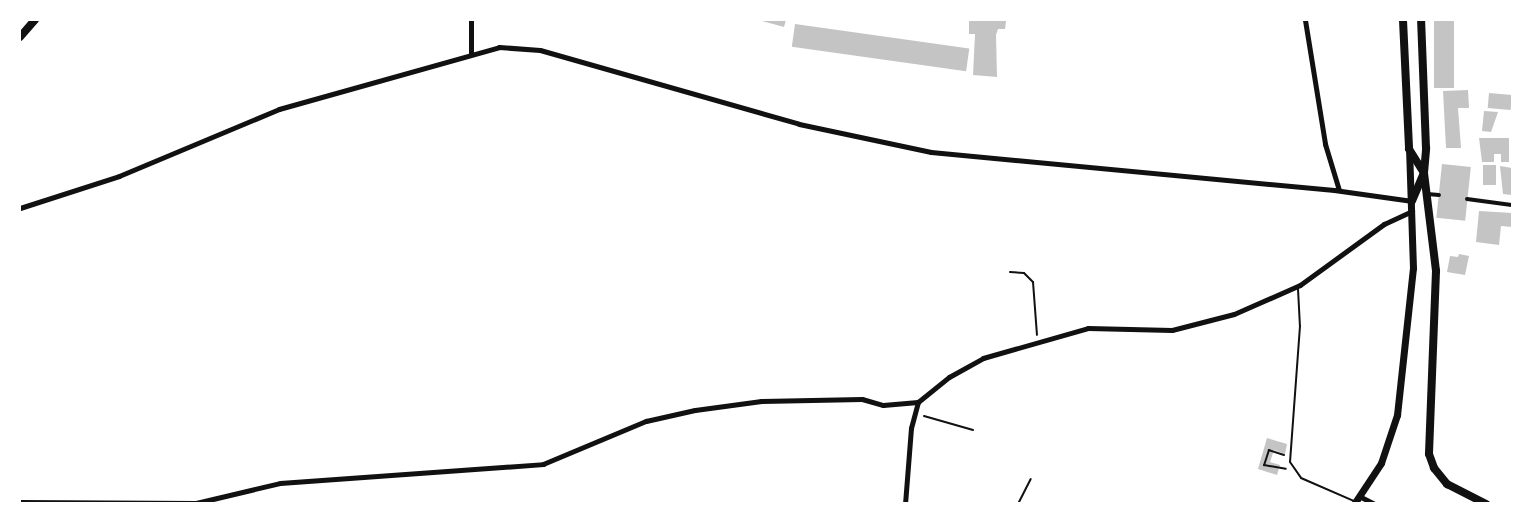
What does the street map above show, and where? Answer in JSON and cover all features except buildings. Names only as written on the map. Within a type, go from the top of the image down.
[{"type":"main road","points":[[20,37],[35,20]]},
{"type":"main road","points":[[1403,20],[1409,149],[1424,173]]},
{"type":"main road","points":[[1420,20],[1424,173],[1437,312],[1429,454],[1434,468],[1447,484],[1486,504]]},
{"type":"main road","points":[[1412,201],[1424,173]]},
{"type":"street","points":[[471,20],[471,53]]},
{"type":"street","points":[[1305,20],[1325,144],[1340,190]]},
{"type":"street","points":[[20,208],[119,176],[279,109],[471,53],[499,47],[540,50],[799,124],[931,152],[1340,190],[1412,201]]},
{"type":"street","points":[[1375,504],[1356,500],[1382,463],[1396,415],[1412,291],[1412,201],[1409,149]]},
{"type":"street","points":[[1426,193],[1438,195]]},
{"type":"street","points":[[1467,199],[1512,205]]},
{"type":"street","points":[[20,502],[209,502],[280,483],[543,464],[646,421],[695,410],[761,401],[862,399],[883,405],[918,402],[949,377],[983,358],[1039,340],[1102,326],[1163,330],[1199,325],[1255,306],[1298,286],[1384,224],[1412,210]]},
{"type":"street","points":[[905,504],[911,428],[918,402]]},
{"type":"lane","points":[[1298,286],[1300,326],[1290,462],[1301,478],[1356,500]]},
{"type":"path","points":[[1010,272],[1024,273],[1033,282],[1034,324],[1039,340]]},
{"type":"path","points":[[924,416],[973,430]]},
{"type":"path","points":[[1285,455],[1269,450],[1264,465],[1287,469]]},
{"type":"path","points":[[1018,504],[1031,479]]}]
